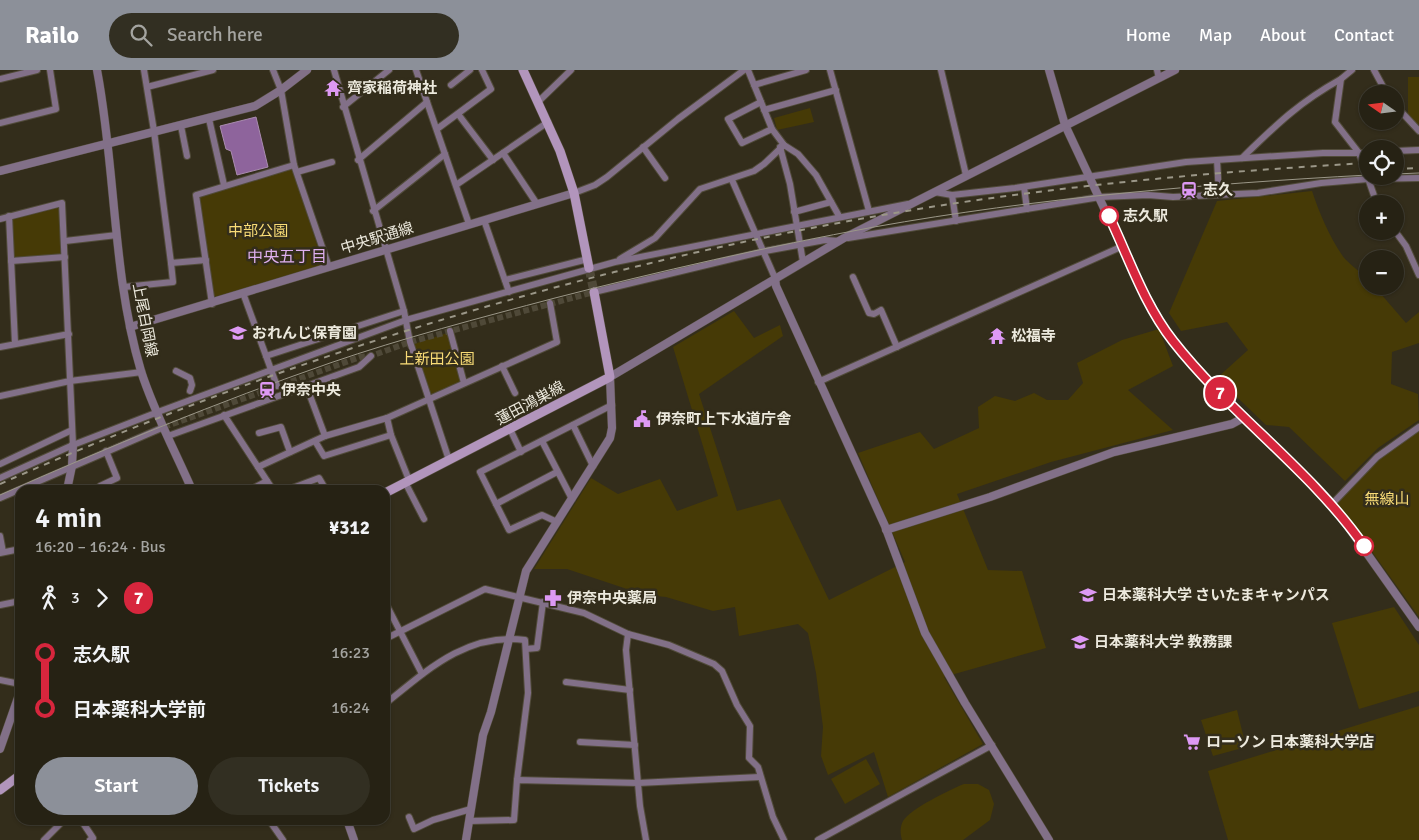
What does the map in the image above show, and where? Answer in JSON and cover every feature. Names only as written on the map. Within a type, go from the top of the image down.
[{"type":"main road","points":[[524,70],[548,122],[574,193],[588,264]]},
{"type":"main road","points":[[594,292],[610,377]]},
{"type":"main road","name":"蓮田鴻巣線","points":[[390,490],[610,377]]},
{"type":"main road","points":[[0,790],[15,779]]},
{"type":"street","points":[[0,79],[37,70]]},
{"type":"street","points":[[0,123],[56,109],[50,70]]},
{"type":"street","name":"上尾白岡線","points":[[97,70],[130,327],[142,372],[190,485]]},
{"type":"street","points":[[124,288],[173,282],[154,131],[144,70]]},
{"type":"street","points":[[147,87],[213,70]]},
{"type":"street","points":[[273,70],[281,90],[294,164],[329,267]]},
{"type":"street","points":[[0,171],[255,106],[281,90],[307,70]]},
{"type":"street","points":[[334,70],[358,160],[404,311],[410,342],[449,460]]},
{"type":"street","points":[[343,107],[389,70]]},
{"type":"street","points":[[416,70],[469,224]]},
{"type":"street","points":[[451,85],[470,70]]},
{"type":"street","points":[[437,130],[492,89],[482,70]]},
{"type":"street","points":[[539,101],[571,70]]},
{"type":"street","points":[[574,193],[595,185],[746,70],[782,147],[803,262]]},
{"type":"street","points":[[754,85],[806,70]]},
{"type":"street","points":[[830,70],[869,211]]},
{"type":"street","points":[[941,70],[966,175]]},
{"type":"street","points":[[1049,70],[1066,125],[1149,303],[1167,332],[1184,354],[1243,418],[1332,504],[1419,627]]},
{"type":"street","points":[[466,840],[483,735],[492,712],[526,571],[610,438],[612,405],[610,377],[841,240],[1066,125],[1158,74],[1174,70]]},
{"type":"street","points":[[1242,158],[1288,113],[1312,95],[1341,79],[1352,70]]},
{"type":"street","points":[[1374,70],[1382,85]]},
{"type":"street","points":[[1341,79],[1334,122],[1359,153]]},
{"type":"street","points":[[764,110],[836,90]]},
{"type":"street","points":[[358,160],[427,102]]},
{"type":"street","points":[[761,102],[728,119],[742,143],[772,129]]},
{"type":"street","points":[[458,114],[493,160]]},
{"type":"street","points":[[1404,114],[1419,131]]},
{"type":"street","points":[[209,118],[224,185]]},
{"type":"street","points":[[456,185],[548,122]]},
{"type":"street","points":[[181,126],[187,156]]},
{"type":"street","points":[[782,147],[798,154],[816,176],[839,216]]},
{"type":"street","points":[[615,262],[655,238],[700,189],[732,180],[754,171],[782,147]]},
{"type":"street","points":[[644,148],[665,178]]},
{"type":"street","points":[[1404,151],[1419,150]]},
{"type":"street","points":[[503,153],[537,204]]},
{"type":"street","points":[[935,192],[952,195],[1024,187],[1186,162],[1323,153],[1359,153]]},
{"type":"street","points":[[373,211],[445,154]]},
{"type":"street","points":[[1217,160],[1219,195]]},
{"type":"street","points":[[297,172],[332,162]]},
{"type":"street","points":[[212,304],[196,195],[294,164]]},
{"type":"street","points":[[1404,178],[1419,178]]},
{"type":"street","points":[[732,180],[764,251],[775,278],[776,286],[818,382],[886,530],[925,633],[1049,840]]},
{"type":"street","points":[[594,292],[800,244],[825,240],[841,240],[1100,197],[1258,193],[1321,183],[1359,180]]},
{"type":"street","points":[[1024,187],[1027,209]]},
{"type":"street","name":"中央駅通線","points":[[130,327],[212,304],[574,193]]},
{"type":"street","points":[[952,195],[956,221]]},
{"type":"street","points":[[794,212],[831,202]]},
{"type":"street","points":[[505,280],[588,264],[615,262],[914,202]]},
{"type":"street","points":[[0,218],[62,203],[73,445],[72,466],[68,485]]},
{"type":"street","points":[[9,216],[15,343]]},
{"type":"street","points":[[484,220],[509,292]]},
{"type":"street","points":[[65,241],[117,236]]},
{"type":"street","points":[[1401,240],[1417,262],[1419,275]]},
{"type":"street","points":[[818,382],[1123,246]]},
{"type":"street","points":[[11,260],[65,257]]},
{"type":"street","points":[[171,263],[206,260]]},
{"type":"street","points":[[0,478],[73,445],[270,368],[406,320],[509,292],[588,264]]},
{"type":"street","points":[[853,277],[869,313],[874,314],[881,310],[897,347]]},
{"type":"street","points":[[243,293],[276,386]]},
{"type":"street","points":[[258,467],[325,436],[387,418],[556,342],[550,303]]},
{"type":"street","points":[[266,356],[404,311]]},
{"type":"street","points":[[450,331],[464,383]]},
{"type":"street","points":[[0,347],[69,334]]},
{"type":"street","points":[[168,436],[359,367],[371,356]]},
{"type":"street","points":[[502,366],[515,393]]},
{"type":"street","points":[[176,371],[190,378],[192,385],[190,391]]},
{"type":"street","points":[[0,396],[70,381],[142,372]]},
{"type":"street","points":[[306,385],[325,436]]},
{"type":"street","points":[[557,522],[542,515],[509,530],[480,472],[612,405]]},
{"type":"street","points":[[224,415],[270,485]]},
{"type":"street","points":[[387,418],[407,481],[424,519]]},
{"type":"street","points":[[886,530],[990,497],[1114,452],[1232,424],[1243,418]]},
{"type":"street","points":[[573,425],[593,466]]},
{"type":"street","points":[[29,485],[164,427]]},
{"type":"street","points":[[259,434],[281,427],[290,452]]},
{"type":"street","points":[[1332,504],[1377,457],[1419,427]]},
{"type":"street","points":[[510,429],[521,452]]},
{"type":"street","points":[[0,464],[72,430]]},
{"type":"street","points":[[316,441],[324,456],[391,435]]},
{"type":"street","points":[[542,441],[572,499]]},
{"type":"street","points":[[102,485],[117,478],[106,451]]},
{"type":"street","points":[[496,504],[557,472]]},
{"type":"street","points":[[300,485],[319,478],[323,485]]},
{"type":"street","points":[[259,485],[267,481]]},
{"type":"street","points":[[0,498],[15,491]]},
{"type":"street","points":[[0,536],[2,552],[15,550]]},
{"type":"street","points":[[390,636],[480,590],[544,602],[584,613],[628,634],[669,645],[714,664],[722,671],[737,705],[750,726],[749,758],[758,767],[773,817],[784,840]]},
{"type":"street","points":[[0,605],[15,602]]},
{"type":"street","points":[[526,649],[537,648],[544,602]]},
{"type":"street","points":[[390,611],[422,674]]},
{"type":"street","points":[[628,634],[626,650],[640,806],[646,840]]},
{"type":"street","points":[[390,700],[422,674],[469,645],[483,641],[509,638],[525,640],[528,693],[514,820],[469,821]]},
{"type":"street","points":[[0,680],[15,683]]},
{"type":"street","points":[[566,682],[630,690]]},
{"type":"street","points":[[0,749],[15,706]]},
{"type":"street","points":[[580,742],[635,745]]},
{"type":"street","points":[[818,840],[992,746]]},
{"type":"street","points":[[517,780],[638,782],[760,777]]},
{"type":"street","points":[[409,817],[414,829],[433,820],[471,810]]},
{"type":"street","points":[[45,840],[59,825]]},
{"type":"street","points":[[84,825],[93,838],[90,840]]},
{"type":"street","points":[[272,825],[283,840]]},
{"type":"street","points":[[349,825],[354,840]]},
{"type":"green space","points":[[1408,77],[1419,77],[1419,125],[1408,125]]},
{"type":"green space","points":[[810,108],[814,122],[777,130],[774,118]]},
{"type":"green space","name":"中部公園","points":[[292,168],[324,266],[214,297],[198,196]]},
{"type":"green space","points":[[1312,191],[1337,248],[1344,258],[1359,272],[1359,295],[1382,295],[1406,323],[1419,312],[1419,343],[1392,352],[1391,384],[1418,394],[1419,420],[1378,448],[1345,481],[1289,427],[1266,425],[1217,378],[1248,350],[1227,322],[1181,331],[1169,313],[1217,201]]},
{"type":"green space","points":[[59,206],[61,255],[14,257],[11,219]]},
{"type":"green space","points":[[734,311],[754,338],[780,325],[783,336],[699,394],[737,511],[780,499],[829,600],[905,562],[858,453],[920,432],[934,449],[979,428],[978,407],[995,396],[1015,401],[1034,393],[1047,400],[1068,400],[1083,383],[1077,363],[1122,340],[1159,329],[1173,366],[1128,390],[1173,430],[1051,462],[957,494],[988,570],[1022,571],[1046,648],[944,677],[983,744],[888,797],[874,752],[828,775],[821,756],[823,727],[816,673],[808,633],[798,624],[739,636],[735,607],[713,611],[666,597],[645,595],[567,569],[534,569],[591,478],[618,494],[660,479],[677,511],[718,496],[673,347]]},
{"type":"green space","name":"上新田公園","points":[[447,333],[462,382],[431,394],[414,344]]},
{"type":"green space","name":"無線山","points":[[1419,429],[1419,617],[1337,503],[1377,459]]},
{"type":"green space","points":[[1394,607],[1419,645],[1419,691],[1359,709],[1332,623]]},
{"type":"green space","points":[[1419,706],[1419,840],[1228,840],[1208,771]]},
{"type":"green space","points":[[1237,710],[1246,747],[1213,756],[1201,720]]},
{"type":"green space","points":[[866,759],[880,784],[845,804],[831,779]]},
{"type":"green space","points":[[964,784],[978,784],[989,790],[994,804],[990,820],[963,840],[902,840],[901,826],[907,816],[931,800]]},
{"type":"shaded area","points":[[256,117],[268,167],[237,175],[231,151],[226,149],[220,126]]},
{"type":"tunnel","points":[[589,268],[594,292]]},
{"type":"tunnel","points":[[164,427],[360,357],[371,356],[410,342],[594,292]]},
{"type":"tram line","points":[[1404,174],[1419,173]]},
{"type":"tram line","points":[[23,485],[246,393],[330,363],[470,321],[674,269],[874,227],[997,208],[1182,188],[1359,176]]},
{"type":"tram line","points":[[0,495],[15,489]]},
{"type":"railway","points":[[0,484],[113,436],[227,392],[342,351],[459,315],[577,282],[696,252],[816,227],[991,198],[1152,179],[1359,164]]},
{"type":"railway","points":[[1404,169],[1419,168]]},
{"type":"bus line","name":"7","points":[[1109,216],[1149,303],[1172,340],[1243,418],[1332,504],[1364,546]]},
{"type":"place","name":"齊家稲荷神社","points":[[333,88]]},
{"type":"place","name":"志久","points":[[1189,190]]},
{"type":"place","name":"志久駅","points":[[1109,216]]},
{"type":"place","name":"おれんじ保育園","points":[[238,333]]},
{"type":"place","name":"松福寺","points":[[997,336]]},
{"type":"place","name":"伊奈中央","points":[[267,390]]},
{"type":"place","name":"伊奈町上下水道庁舎","points":[[642,419]]},
{"type":"place","name":"日本薬科大学 さいたまキャンパス","points":[[1088,595]]},
{"type":"place","name":"伊奈中央薬局","points":[[553,598]]},
{"type":"place","name":"日本薬科大学 教務課","points":[[1080,642]]},
{"type":"place","name":"ローソン 日本薬科大学店","points":[[1192,742]]},
{"type":"district","name":"中央五丁目","points":[[287,257]]}]
